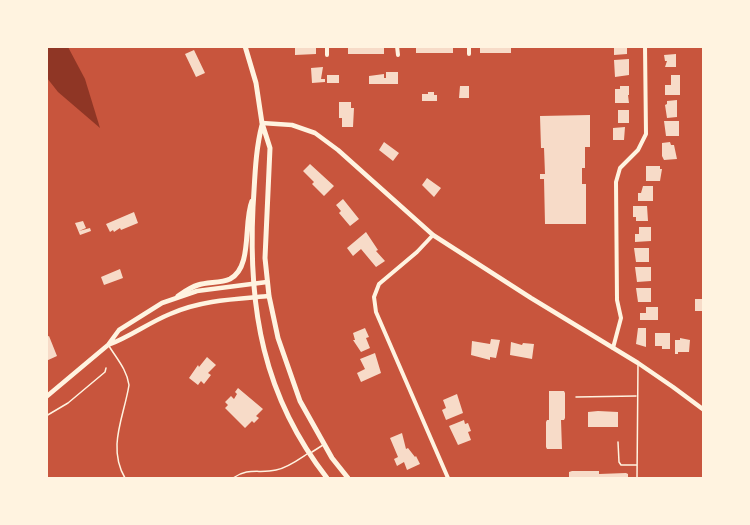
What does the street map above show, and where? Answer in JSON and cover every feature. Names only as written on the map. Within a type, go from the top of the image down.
[{"type":"main road","points":[[245,46],[256,82],[262,123],[270,148],[265,240],[267,282],[278,338],[293,386],[324,445],[348,478]]},
{"type":"main road","points":[[262,123],[256,148],[251,259],[252,284],[260,338],[277,391],[296,432],[327,478]]},
{"type":"main road","points":[[178,296],[196,285],[230,279],[240,269],[245,256],[247,213],[254,197]]},
{"type":"street","points":[[327,46],[327,55]]},
{"type":"street","points":[[398,46],[398,55]]},
{"type":"street","points":[[469,46],[469,54]]},
{"type":"street","points":[[613,348],[621,318],[617,300],[616,182],[620,168],[638,150],[646,134],[645,46]]},
{"type":"street","points":[[262,123],[292,125],[315,133],[338,150],[433,235],[638,363],[704,410]]},
{"type":"street","points":[[433,235],[417,252],[379,284],[374,297],[376,312],[448,478]]},
{"type":"street","points":[[46,398],[108,345],[118,330],[162,303],[197,291],[267,282]]},
{"type":"street","points":[[108,345],[126,339],[171,313],[187,308],[218,301],[270,296]]},
{"type":"lane","points":[[108,345],[128,377],[129,385],[116,440],[120,467],[125,478]]},
{"type":"lane","points":[[637,478],[638,363]]},
{"type":"lane","points":[[576,397],[637,396]]},
{"type":"lane","points":[[618,442],[621,465],[637,465]]},
{"type":"lane","points":[[233,478],[242,472],[267,472],[284,468],[324,445]]},
{"type":"path","points":[[46,416],[68,404],[105,372],[106,368]]},
{"type":"shaded area","points":[[47,46],[68,47],[85,79],[100,128],[58,92],[47,78]]},
{"type":"building","points":[[295,46],[316,46],[316,54],[295,55]]},
{"type":"building","points":[[348,46],[384,46],[384,54],[348,54]]},
{"type":"building","points":[[416,46],[453,46],[453,53],[416,53]]},
{"type":"building","points":[[480,46],[511,46],[511,53],[480,53]]},
{"type":"building","points":[[614,46],[627,46],[627,54],[614,55]]},
{"type":"building","points":[[194,50],[205,73],[196,77],[185,54]]},
{"type":"building","points":[[676,54],[676,67],[665,67],[667,61],[664,55]]},
{"type":"building","points":[[629,59],[629,75],[615,77],[614,60]]},
{"type":"building","points":[[323,67],[321,79],[325,79],[325,82],[312,83],[311,68]]},
{"type":"building","points":[[386,72],[398,72],[398,84],[369,84],[369,76],[384,74],[386,78]]},
{"type":"building","points":[[327,75],[339,75],[339,83],[327,83]]},
{"type":"building","points":[[671,75],[680,75],[680,95],[665,95],[665,85],[671,85]]},
{"type":"building","points":[[460,86],[469,86],[469,98],[459,98]]},
{"type":"building","points":[[620,86],[629,86],[629,103],[615,103],[615,89],[620,89]]},
{"type":"building","points":[[428,92],[434,92],[434,95],[437,95],[437,101],[422,101],[422,94],[428,94]]},
{"type":"building","points":[[677,100],[677,117],[667,118],[665,105],[667,101]]},
{"type":"building","points":[[339,102],[351,102],[351,108],[354,108],[353,127],[342,127],[342,118],[339,118]]},
{"type":"building","points":[[618,110],[629,110],[629,123],[618,123]]},
{"type":"building","points":[[590,115],[590,147],[585,147],[585,168],[582,168],[582,184],[586,184],[586,224],[545,224],[544,179],[540,179],[540,174],[545,174],[540,116]]},
{"type":"building","points":[[664,121],[679,121],[679,136],[666,136]]},
{"type":"building","points":[[625,127],[624,140],[613,140],[613,128]]},
{"type":"building","points":[[384,142],[399,153],[393,161],[379,150]]},
{"type":"building","points":[[670,142],[674,145],[677,159],[664,160],[662,143]]},
{"type":"building","points":[[310,164],[334,186],[324,196],[303,171]]},
{"type":"building","points":[[646,166],[660,166],[662,169],[660,181],[646,181]]},
{"type":"building","points":[[427,178],[441,188],[434,197],[422,185]]},
{"type":"building","points":[[643,186],[653,186],[653,201],[638,201],[638,193],[641,193]]},
{"type":"building","points":[[343,199],[359,219],[350,226],[339,213],[341,211],[336,205]]},
{"type":"building","points":[[633,206],[647,206],[648,221],[636,221],[636,217],[633,217]]},
{"type":"building","points":[[134,212],[138,223],[110,232],[106,224]]},
{"type":"building","points":[[83,221],[86,228],[79,231],[90,228],[91,231],[80,235],[75,223]]},
{"type":"building","points":[[639,227],[651,227],[651,241],[635,242],[635,234],[639,234]]},
{"type":"building","points":[[366,232],[378,250],[376,251],[385,261],[376,267],[361,249],[353,256],[347,248]]},
{"type":"building","points":[[634,248],[649,248],[649,262],[636,262]]},
{"type":"building","points":[[635,267],[651,267],[651,281],[637,282]]},
{"type":"building","points":[[120,269],[123,278],[104,285],[101,277]]},
{"type":"building","points":[[636,288],[651,288],[651,302],[638,302]]},
{"type":"building","points":[[695,299],[703,299],[703,311],[695,311]]},
{"type":"building","points":[[646,307],[658,307],[658,320],[640,320],[640,313],[646,313]]},
{"type":"building","points":[[365,328],[370,348],[361,352],[353,340],[355,340],[353,333]]},
{"type":"building","points":[[638,328],[646,328],[646,347],[636,344]]},
{"type":"building","points":[[655,333],[670,333],[670,349],[655,346]]},
{"type":"building","points":[[49,336],[57,356],[46,361],[46,337]]},
{"type":"building","points":[[680,338],[690,340],[689,352],[675,354],[675,340],[680,340]]},
{"type":"building","points":[[491,339],[500,340],[496,358],[490,357],[490,360],[471,355],[472,341],[490,344]]},
{"type":"building","points":[[511,342],[522,345],[523,343],[534,344],[532,359],[510,355]]},
{"type":"building","points":[[375,353],[381,373],[361,382],[357,373],[365,369],[360,359]]},
{"type":"building","points":[[207,357],[216,365],[208,373],[211,375],[204,384],[201,381],[198,385],[189,378]]},
{"type":"building","points":[[238,388],[263,409],[256,416],[259,418],[245,428],[225,408],[228,405],[225,402],[231,396],[234,399]]},
{"type":"building","points":[[549,391],[564,391],[565,393],[565,418],[561,420],[562,449],[547,449],[546,447]]},
{"type":"building","points":[[457,394],[463,413],[446,420],[442,410],[446,408],[443,400]]},
{"type":"building","points":[[588,412],[618,412],[618,427],[588,427]]},
{"type":"building","points":[[464,420],[471,431],[468,432],[471,440],[458,445],[449,426]]},
{"type":"building","points":[[402,433],[406,449],[408,448],[416,456],[420,464],[407,470],[404,462],[397,466],[394,459],[398,457],[390,438]]},
{"type":"building","points":[[599,471],[599,474],[626,473],[628,478],[569,478],[569,472]]}]
